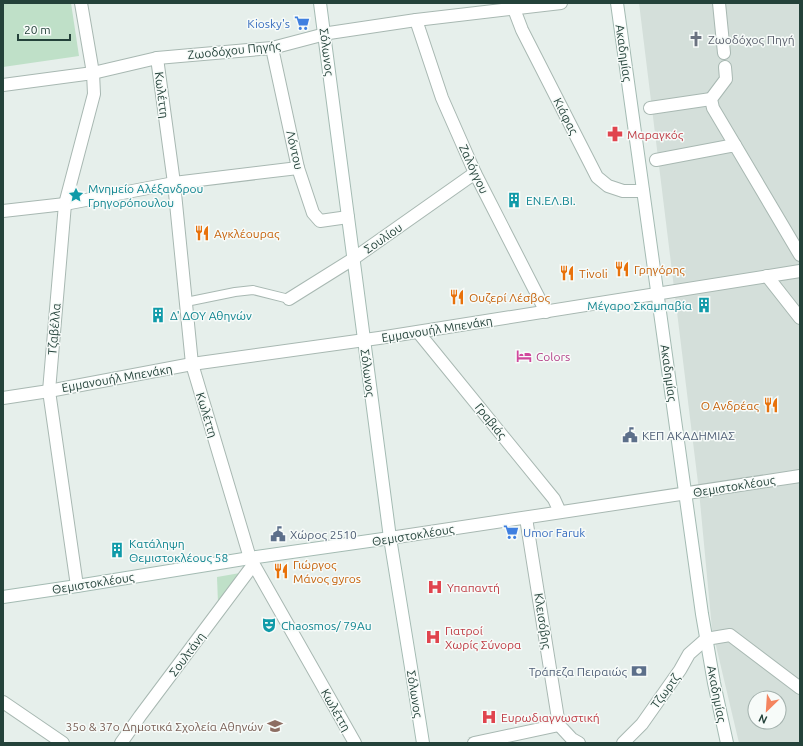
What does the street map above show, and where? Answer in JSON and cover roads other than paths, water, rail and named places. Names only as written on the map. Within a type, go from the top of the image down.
[{"type":"street","name":"Τζαβέλλα","points":[[77,586],[49,390],[65,204],[94,94],[93,73],[81,3]]},
{"type":"street","name":"Σόλωνος","points":[[320,3],[390,538],[423,743]]},
{"type":"street","name":"Ζωοδόχου Πηγής","points":[[3,85],[93,73],[157,58],[272,48],[324,34],[416,20],[561,3]]},
{"type":"street","name":"Ακαδημίας","points":[[617,3],[706,639],[726,743]]},
{"type":"street","points":[[719,3],[724,53]]},
{"type":"street","name":"Κιάφας","points":[[514,9],[522,30],[597,177],[608,186],[623,191],[643,191]]},
{"type":"street","name":"Ζαλόγγου","points":[[416,20],[442,98],[475,172],[546,312]]},
{"type":"street","name":"Λόντου","points":[[272,48],[298,168],[313,213],[320,221],[348,217]]},
{"type":"street","name":"Κωλέττη","points":[[157,58],[174,183],[192,364],[251,561],[355,743]]},
{"type":"street","points":[[650,108],[711,99],[726,79],[725,67]]},
{"type":"street","points":[[711,99],[713,108],[800,256]]},
{"type":"street","points":[[656,160],[735,145]]},
{"type":"street","points":[[3,211],[65,204],[174,183],[298,168]]},
{"type":"street","name":"Σουλίου","points":[[290,299],[354,259],[475,172]]},
{"type":"street","name":"Εμμανουήλ Μπενάκη","points":[[3,398],[192,364],[418,332],[800,271]]},
{"type":"street","points":[[767,276],[800,318]]},
{"type":"street","name":"Γραβιάς","points":[[418,332],[554,499],[560,512]]},
{"type":"street","name":"Θεμιστοκλέους","points":[[3,597],[251,561],[390,538],[800,476]]},
{"type":"street","name":"Κλεισόβης","points":[[526,518],[559,725]]},
{"type":"street","name":"Σουλτάνη","points":[[122,743],[251,561]]},
{"type":"street","points":[[706,639],[730,635],[800,688]]},
{"type":"street","name":"Τζωρτζ","points":[[623,743],[642,724],[680,670],[689,654],[706,639]]},
{"type":"street","points":[[3,702],[63,743]]},
{"type":"street","points":[[474,743],[559,725],[572,739],[579,743]]},
{"type":"lane","points":[[186,302],[234,292],[254,290],[290,299]]},
{"type":"place","name":"Kiosky's","points":[[302,23]]},
{"type":"place","name":"Ζωοδόχος Πηγή","points":[[696,39]]},
{"type":"place","name":"Μαραγκός","points":[[615,134]]},
{"type":"place","name":"Μνημείο Αλέξανδρου Γρηγορόπουλου","points":[[76,195]]},
{"type":"place","name":"ΕΝ.ΕΛ.ΒΙ.","points":[[514,200]]},
{"type":"place","name":"Αγκλέουρας","points":[[202,233]]},
{"type":"place","name":"Γρηγόρης","points":[[622,269]]},
{"type":"place","name":"Tivoli","points":[[567,273]]},
{"type":"place","name":"Ουζερί Λέσβος","points":[[457,297]]},
{"type":"place","name":"Μέγαρο Σκαμπαβία","points":[[704,305]]},
{"type":"place","name":"Δ' ΔΟΥ Αθηνών","points":[[158,315]]},
{"type":"place","name":"Colors","points":[[524,356]]},
{"type":"place","name":"Ο Ανδρέας","points":[[771,405]]},
{"type":"place","name":"ΚΕΠ ΑΚΑΔΗΜΙΑΣ","points":[[630,435]]},
{"type":"place","name":"Umor Faruk","points":[[511,532]]},
{"type":"place","name":"Χώρος 2510","points":[[278,534]]},
{"type":"place","name":"Κατάληψη Θεμιστοκλέους 58","points":[[117,550]]},
{"type":"place","name":"Γιώργος Μάνος gyros","points":[[281,571]]},
{"type":"place","name":"Υπαπαντή","points":[[435,587]]},
{"type":"place","name":"Chaosmos/ 79Au","points":[[269,625]]},
{"type":"place","name":"Γιατροί Χωρίς Σύνορα","points":[[433,637]]},
{"type":"place","name":"Τράπεζα Πειραιώς","points":[[639,671]]},
{"type":"place","name":"Ευρωδιαγνωστική","points":[[489,717]]},
{"type":"place","name":"35ο & 37ο Δημοτικά Σχολεία Αθηνών","points":[[275,726]]}]
